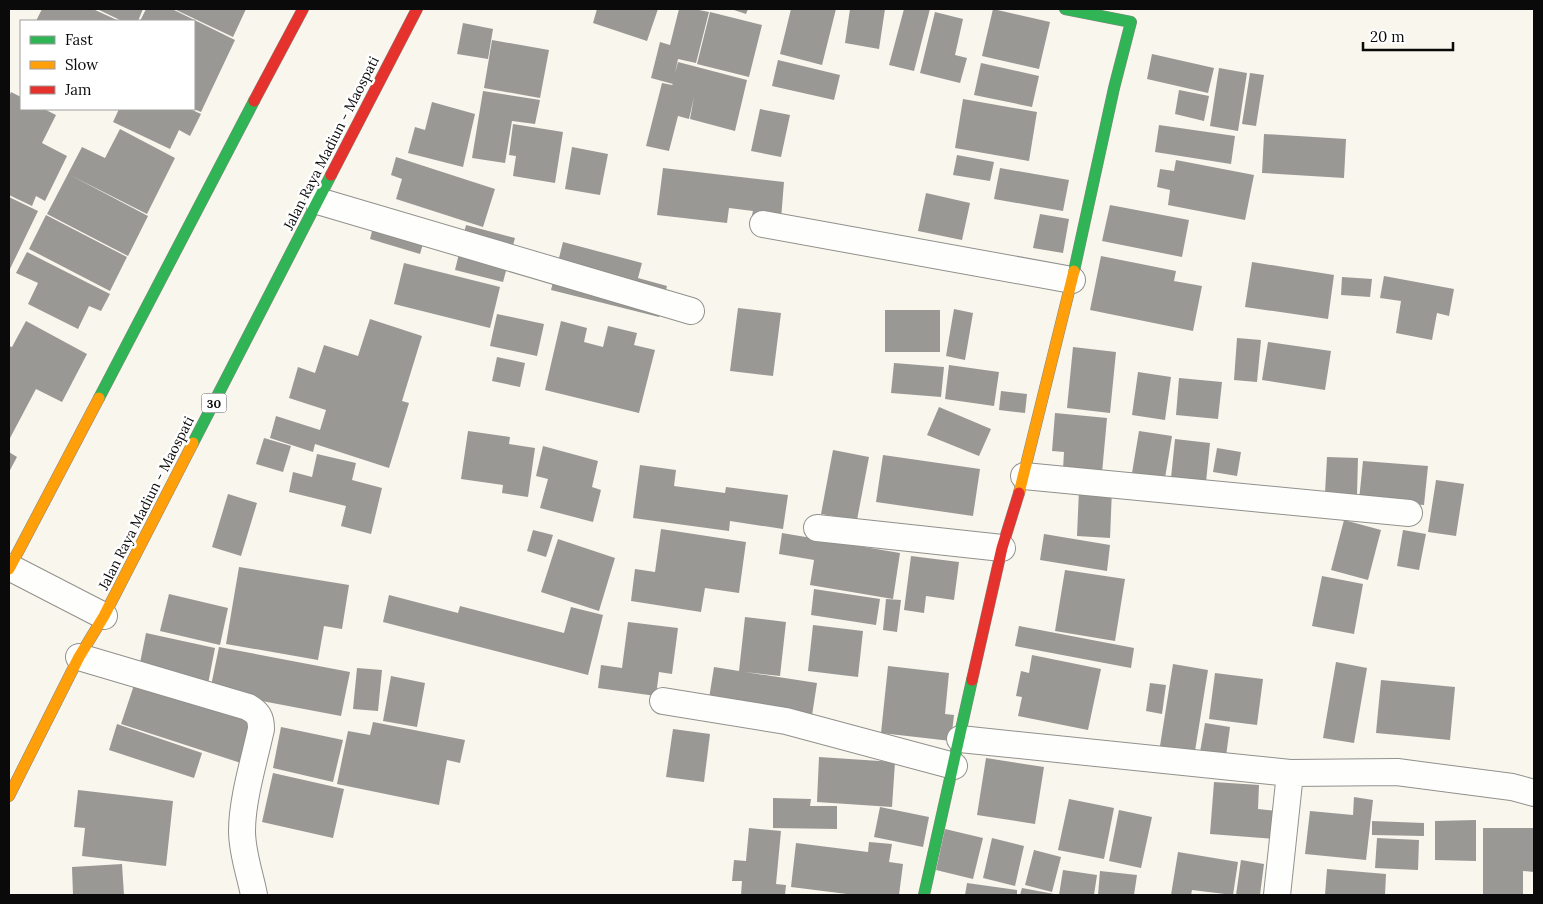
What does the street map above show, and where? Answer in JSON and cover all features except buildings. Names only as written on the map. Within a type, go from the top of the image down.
[{"type":"main road","points":[[9,567],[303,9]]},
{"type":"main road","name":"Jalan Raya Madiun - Maospati","points":[[9,796],[79,657],[104,616],[417,9]]},
{"type":"main road","points":[[924,895],[1002,548],[1024,476],[1072,280],[1114,88],[1133,15],[1065,9]]},
{"type":"street","points":[[318,201],[691,311]]},
{"type":"street","points":[[763,224],[1072,280]]},
{"type":"street","points":[[1024,476],[1409,513]]},
{"type":"street","points":[[817,528],[1002,548]]},
{"type":"street","points":[[9,567],[104,616]]},
{"type":"street","points":[[79,657],[248,707],[258,713],[261,722],[242,831],[254,895]]},
{"type":"street","points":[[663,702],[786,721],[954,766]]},
{"type":"street","points":[[960,740],[1290,773],[1397,772],[1512,787],[1534,793]]},
{"type":"street","points":[[1277,895],[1290,773]]},
{"type":"traffic: fast","points":[[1065,9],[1131,22],[1114,88],[1074,271]]},
{"type":"traffic: fast","points":[[99,398],[254,101]]},
{"type":"traffic: fast","points":[[193,443],[331,175]]},
{"type":"traffic: fast","points":[[924,895],[972,680]]},
{"type":"traffic: slow","points":[[1019,493],[1074,271]]},
{"type":"traffic: slow","points":[[9,569],[99,398]]},
{"type":"traffic: slow","points":[[9,796],[79,657],[104,616],[193,443]]},
{"type":"traffic: jam","points":[[254,101],[303,9]]},
{"type":"traffic: jam","points":[[331,175],[417,9]]},
{"type":"traffic: jam","points":[[972,680],[1002,548],[1019,493]]}]
